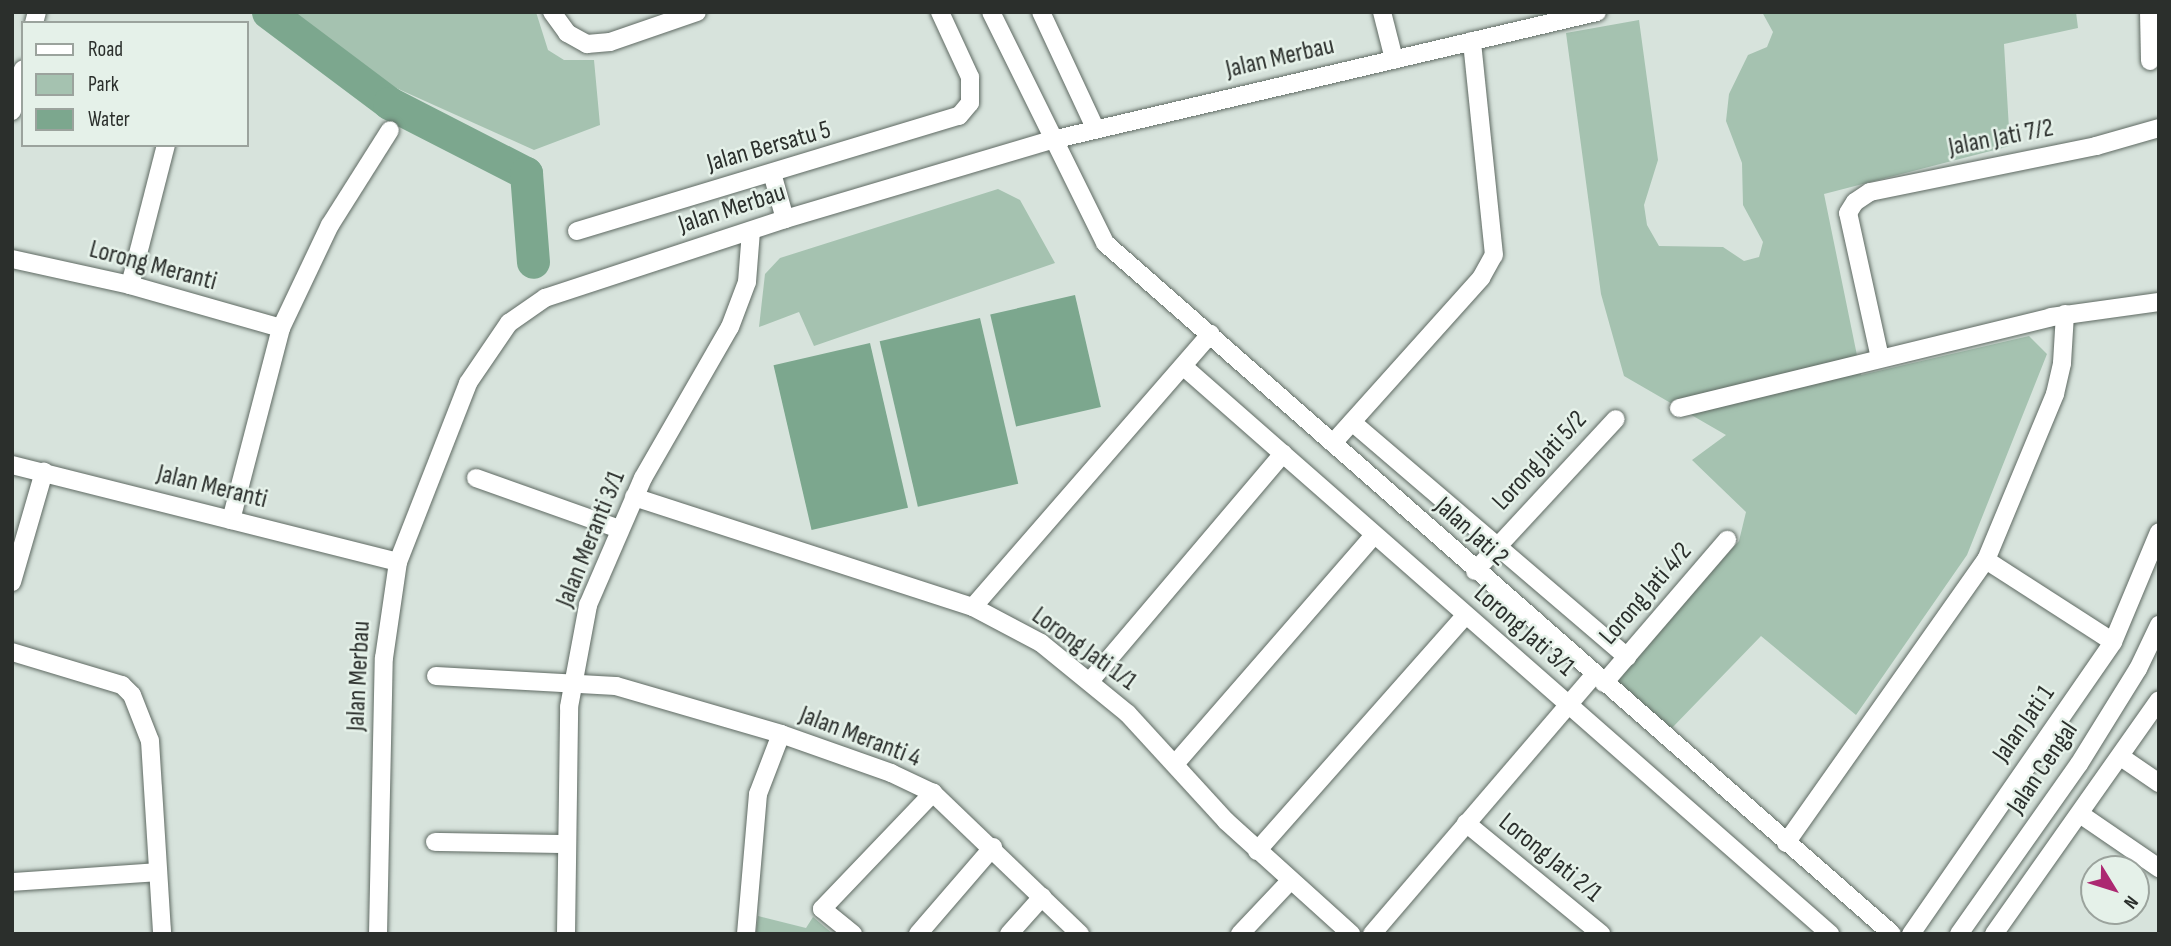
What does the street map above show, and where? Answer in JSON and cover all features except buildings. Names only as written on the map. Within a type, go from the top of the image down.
[{"type":"street","points":[[552,12],[567,33],[587,44],[610,42],[697,12]]},
{"type":"street","name":"Jalan Bersatu 5","points":[[577,231],[948,122],[970,103],[970,77],[940,12]]},
{"type":"street","name":"Jalan Jati 2","points":[[992,12],[1052,140],[1105,243],[1334,443],[1475,571],[1892,934]]},
{"type":"street","points":[[1041,12],[1095,128]]},
{"type":"street","points":[[1382,12],[1394,59]]},
{"type":"street","name":"Jalan Merbau","points":[[378,934],[384,658],[398,562],[468,383],[509,323],[545,298],[785,219],[1052,140],[1597,12]]},
{"type":"street","points":[[2149,12],[2150,61]]},
{"type":"street","points":[[1334,443],[1481,278],[1494,255],[1472,41]]},
{"type":"street","points":[[17,105],[21,81]]},
{"type":"street","name":"Jalan Jati 7/2","points":[[1880,358],[1848,212],[1854,202],[1870,192],[2096,146],[2159,128]]},
{"type":"street","points":[[231,520],[281,328],[330,225],[390,130]]},
{"type":"street","points":[[130,285],[165,147]]},
{"type":"street","points":[[772,173],[785,219]]},
{"type":"street","name":"Jalan Meranti 3/1","points":[[566,934],[571,684],[588,605],[634,497],[730,327],[747,282],[751,230]]},
{"type":"street","name":"Lorong Meranti","points":[[12,259],[130,285],[281,328]]},
{"type":"street","points":[[1679,408],[2064,314],[2159,302]]},
{"type":"street","points":[[1786,843],[1986,560],[2055,394],[2062,363],[2064,314]]},
{"type":"street","points":[[973,607],[1210,334]]},
{"type":"street","name":"Lorong Jati 3/1","points":[[1184,367],[1830,934]]},
{"type":"street","name":"Lorong Jati 5/2","points":[[1475,571],[1616,419]]},
{"type":"street","points":[[1352,422],[1495,547],[1627,657]]},
{"type":"street","points":[[1091,680],[1283,454]]},
{"type":"street","name":"Jalan Meranti","points":[[12,465],[398,562]]},
{"type":"street","points":[[12,582],[44,472]]},
{"type":"street","points":[[476,478],[619,529]]},
{"type":"street","name":"Lorong Jati 1/1","points":[[634,497],[973,607],[1041,643],[1091,680],[1257,851],[1351,934]]},
{"type":"street","name":"Jalan Jati 1","points":[[1911,934],[2113,642],[2159,532]]},
{"type":"street","points":[[1175,764],[1374,535]]},
{"type":"street","name":"Lorong Jati 4/2","points":[[1372,934],[1568,705],[1627,657],[1727,540]]},
{"type":"street","points":[[1986,560],[2113,642]]},
{"type":"street","points":[[1257,851],[1466,615]]},
{"type":"street","name":"Jalan Cengal","points":[[1959,934],[2079,764],[2138,669],[2159,625]]},
{"type":"street","points":[[12,652],[122,685],[132,695],[150,741],[162,934]]},
{"type":"street","name":"Jalan Meranti 4","points":[[436,676],[616,686],[781,734],[933,793],[993,847],[1080,934]]},
{"type":"street","points":[[1994,934],[2159,700]]},
{"type":"street","points":[[746,934],[758,794],[781,734]]},
{"type":"street","points":[[2121,757],[2159,783]]},
{"type":"street","points":[[853,934],[822,909],[933,793]]},
{"type":"street","points":[[2080,814],[2159,868]]},
{"type":"street","name":"Lorong Jati 2/1","points":[[1466,823],[1601,934]]},
{"type":"street","points":[[435,842],[567,844]]},
{"type":"street","points":[[918,934],[993,847]]},
{"type":"street","points":[[12,882],[158,872]]},
{"type":"street","points":[[1240,934],[1290,881]]},
{"type":"street","points":[[1009,934],[1042,897]]},
{"type":"green space","points":[[287,12],[536,12],[548,50],[564,60],[594,60],[600,125],[534,150],[385,83]]},
{"type":"green space","points":[[1762,12],[2076,12],[2078,28],[2004,44],[2010,146],[1824,194],[1861,375],[2029,336],[2047,354],[1967,555],[1856,715],[1761,636],[1670,730],[1614,681],[1739,541],[1746,512],[1692,460],[1726,435],[1624,376],[1601,294],[1566,33],[1639,20],[1658,160],[1644,205],[1647,225],[1659,246],[1723,247],[1744,261],[1759,257],[1763,242],[1743,205],[1742,163],[1726,121],[1729,94],[1748,55],[1767,47],[1773,32]]},
{"type":"green space","points":[[998,189],[1020,200],[1055,263],[814,346],[799,312],[759,327],[765,274],[780,258]]},
{"type":"green space","points":[[758,916],[806,928],[813,917],[833,934],[756,934]]},
{"type":"water","points":[[1075,295],[1101,407],[1016,427],[990,315]]},
{"type":"water","points":[[980,318],[1018,484],[918,507],[880,341]]},
{"type":"water","points":[[870,343],[908,508],[812,530],[774,365]]},
{"type":"waterway","points":[[268,12],[389,103],[526,173],[533,262]]}]
